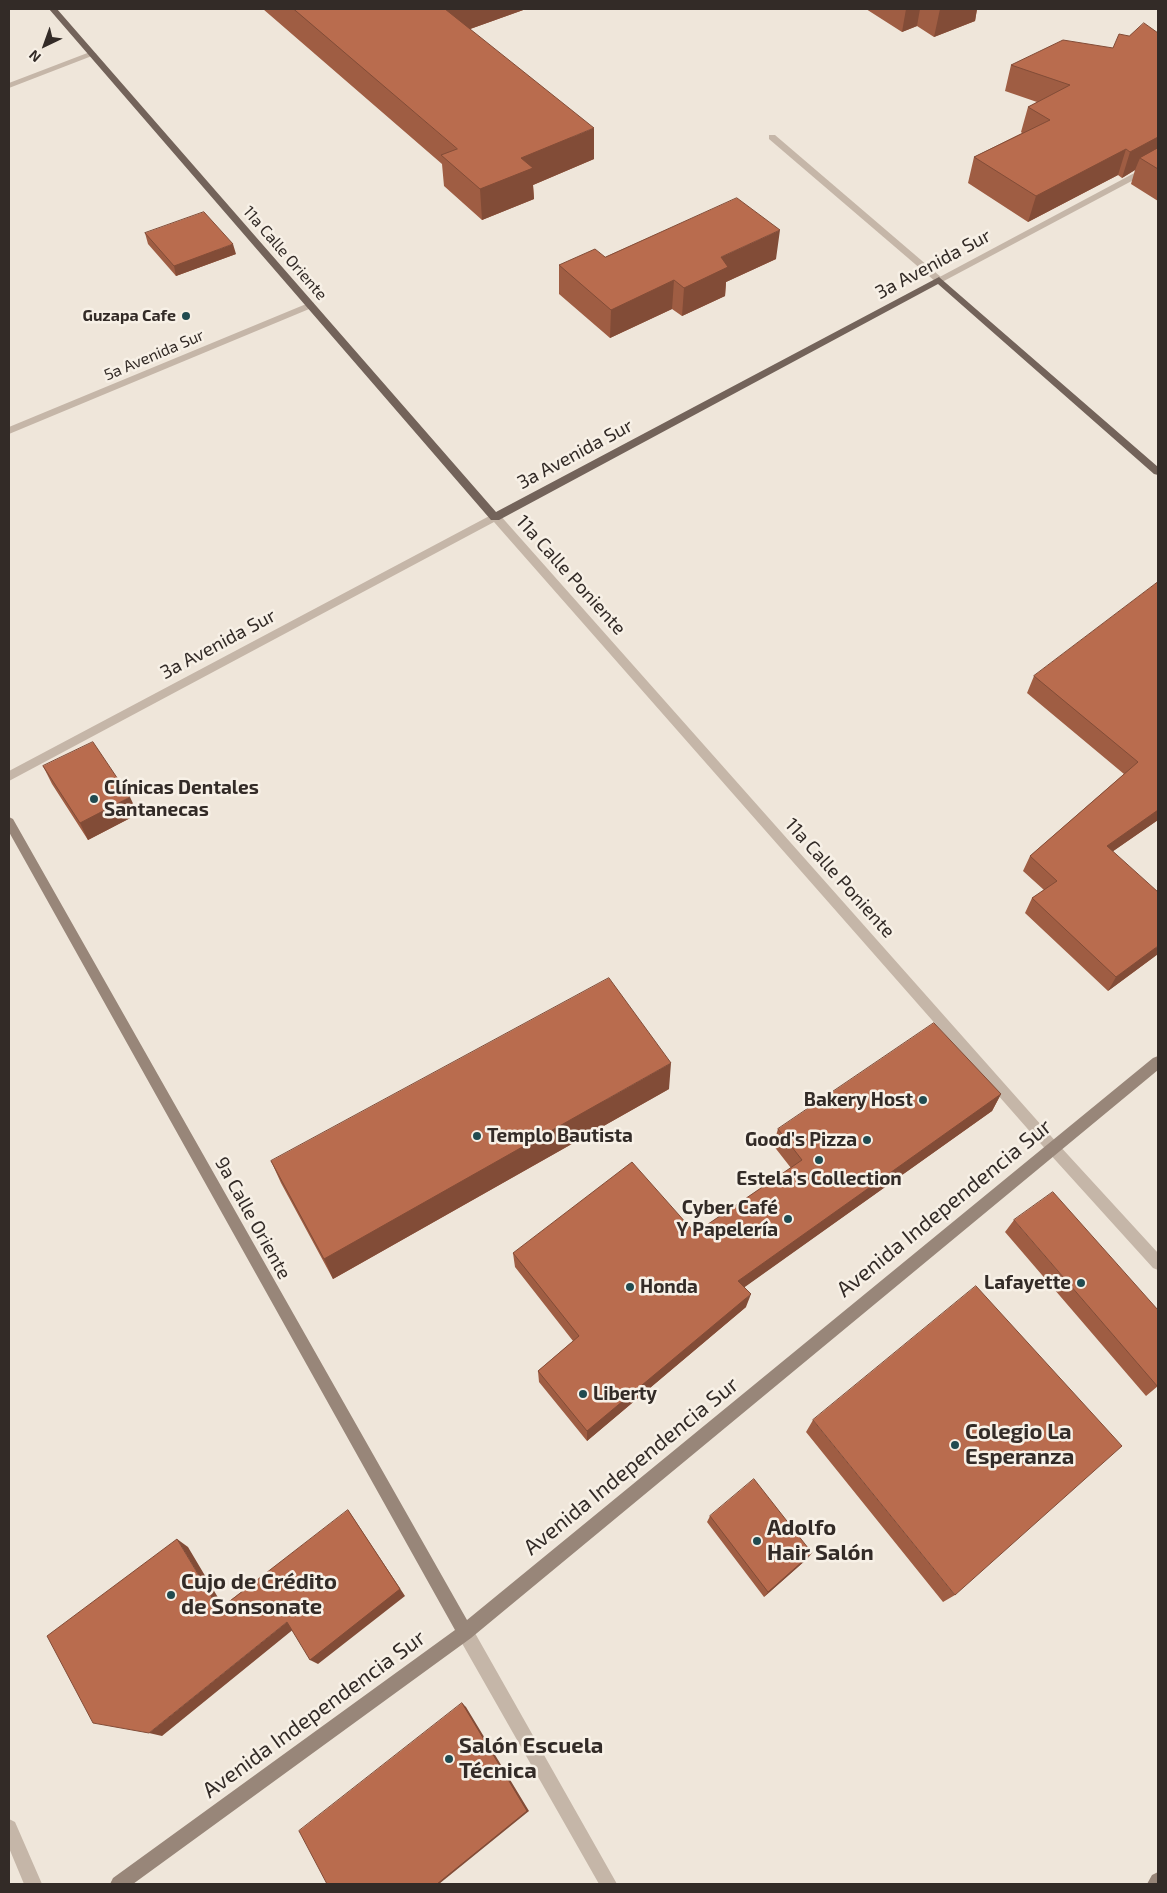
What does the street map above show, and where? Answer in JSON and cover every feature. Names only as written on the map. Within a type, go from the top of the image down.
[{"type":"main road","name":"11a Calle Oriente","points":[[53,9],[495,516]]},
{"type":"main road","points":[[939,280],[1158,472]]},
{"type":"main road","name":"3a Avenida Sur","points":[[495,516],[939,280]]},
{"type":"main road","name":"9a Calle Oriente","points":[[9,822],[465,1632]]},
{"type":"main road","name":"Avenida Independencia Sur","points":[[118,1884],[465,1632],[1158,1062]]},
{"type":"street","points":[[9,86],[93,54]]},
{"type":"street","points":[[772,137],[939,280]]},
{"type":"street","name":"3a Avenida Sur","points":[[939,280],[1158,164]]},
{"type":"street","name":"5a Avenida Sur","points":[[9,431],[311,306]]},
{"type":"street","name":"3a Avenida Sur","points":[[9,776],[495,516]]},
{"type":"street","name":"11a Calle Poniente","points":[[495,516],[1158,1263]]},
{"type":"street","points":[[465,1632],[608,1884]]},
{"type":"street","points":[[9,1828],[33,1884]]},
{"type":"building","points":[[294,9],[445,9],[594,128],[521,158],[533,168],[480,189],[441,155],[457,149]]},
{"type":"building","points":[[1144,23],[1158,33],[1158,137],[1130,152],[1126,149],[1036,196],[974,157],[1050,120],[1028,107],[1070,85],[1011,65],[1063,40],[1113,48],[1119,34],[1129,36]]},
{"type":"building","points":[[1158,148],[1158,169],[1140,158]]},
{"type":"building","points":[[737,198],[780,230],[721,257],[728,267],[684,288],[674,280],[611,310],[559,265],[595,249],[605,257]]},
{"type":"building","points":[[204,212],[233,244],[174,266],[145,233]]},
{"type":"building","points":[[1158,582],[1158,810],[1107,846],[1158,892],[1158,946],[1116,977],[1032,898],[1057,881],[1030,856],[1138,762],[1034,676]]},
{"type":"building","points":[[93,742],[130,797],[80,823],[43,766]]},
{"type":"building","name":"Templo Bautista","points":[[609,978],[671,1063],[324,1259],[271,1161]]},
{"type":"building","points":[[934,1023],[1001,1094],[738,1281],[751,1294],[587,1431],[538,1371],[579,1336],[513,1253],[632,1162],[695,1233],[802,1160],[778,1129]]},
{"type":"building","name":"Lafayette","points":[[1053,1192],[1158,1310],[1158,1387],[1014,1220]]},
{"type":"building","name":"Colegio La Esperanza","points":[[976,1286],[1122,1446],[955,1595],[813,1420]]},
{"type":"building","name":"Adolfo Hair Salón","points":[[754,1479],[812,1553],[768,1592],[710,1516]]},
{"type":"building","points":[[348,1510],[400,1589],[310,1660],[287,1622],[149,1733],[93,1723],[47,1636],[177,1539],[219,1609]]},
{"type":"building","name":"Salón Escuela Técnica","points":[[462,1703],[527,1811],[437,1884],[327,1884],[299,1831]]},
{"type":"place","name":"Guzapa Cafe","points":[[186,316]]},
{"type":"place","name":"Clínicas Dentales Santanecas","points":[[94,799]]},
{"type":"place","name":"Bakery Host","points":[[923,1100]]},
{"type":"place","name":"Templo Bautista","points":[[477,1136]]},
{"type":"place","name":"Good's Pizza","points":[[867,1140]]},
{"type":"place","name":"Estela's Collection","points":[[819,1160]]},
{"type":"place","name":"Cyber Café Y Papelería","points":[[788,1219]]},
{"type":"place","name":"Lafayette","points":[[1081,1283]]},
{"type":"place","name":"Honda","points":[[630,1287]]},
{"type":"place","name":"Liberty","points":[[583,1394]]},
{"type":"place","name":"Colegio La Esperanza","points":[[955,1445]]},
{"type":"place","name":"Adolfo Hair Salón","points":[[757,1541]]},
{"type":"place","name":"Cujo de Crédito de Sonsonate","points":[[171,1595]]},
{"type":"place","name":"Salón Escuela Técnica","points":[[449,1759]]}]
